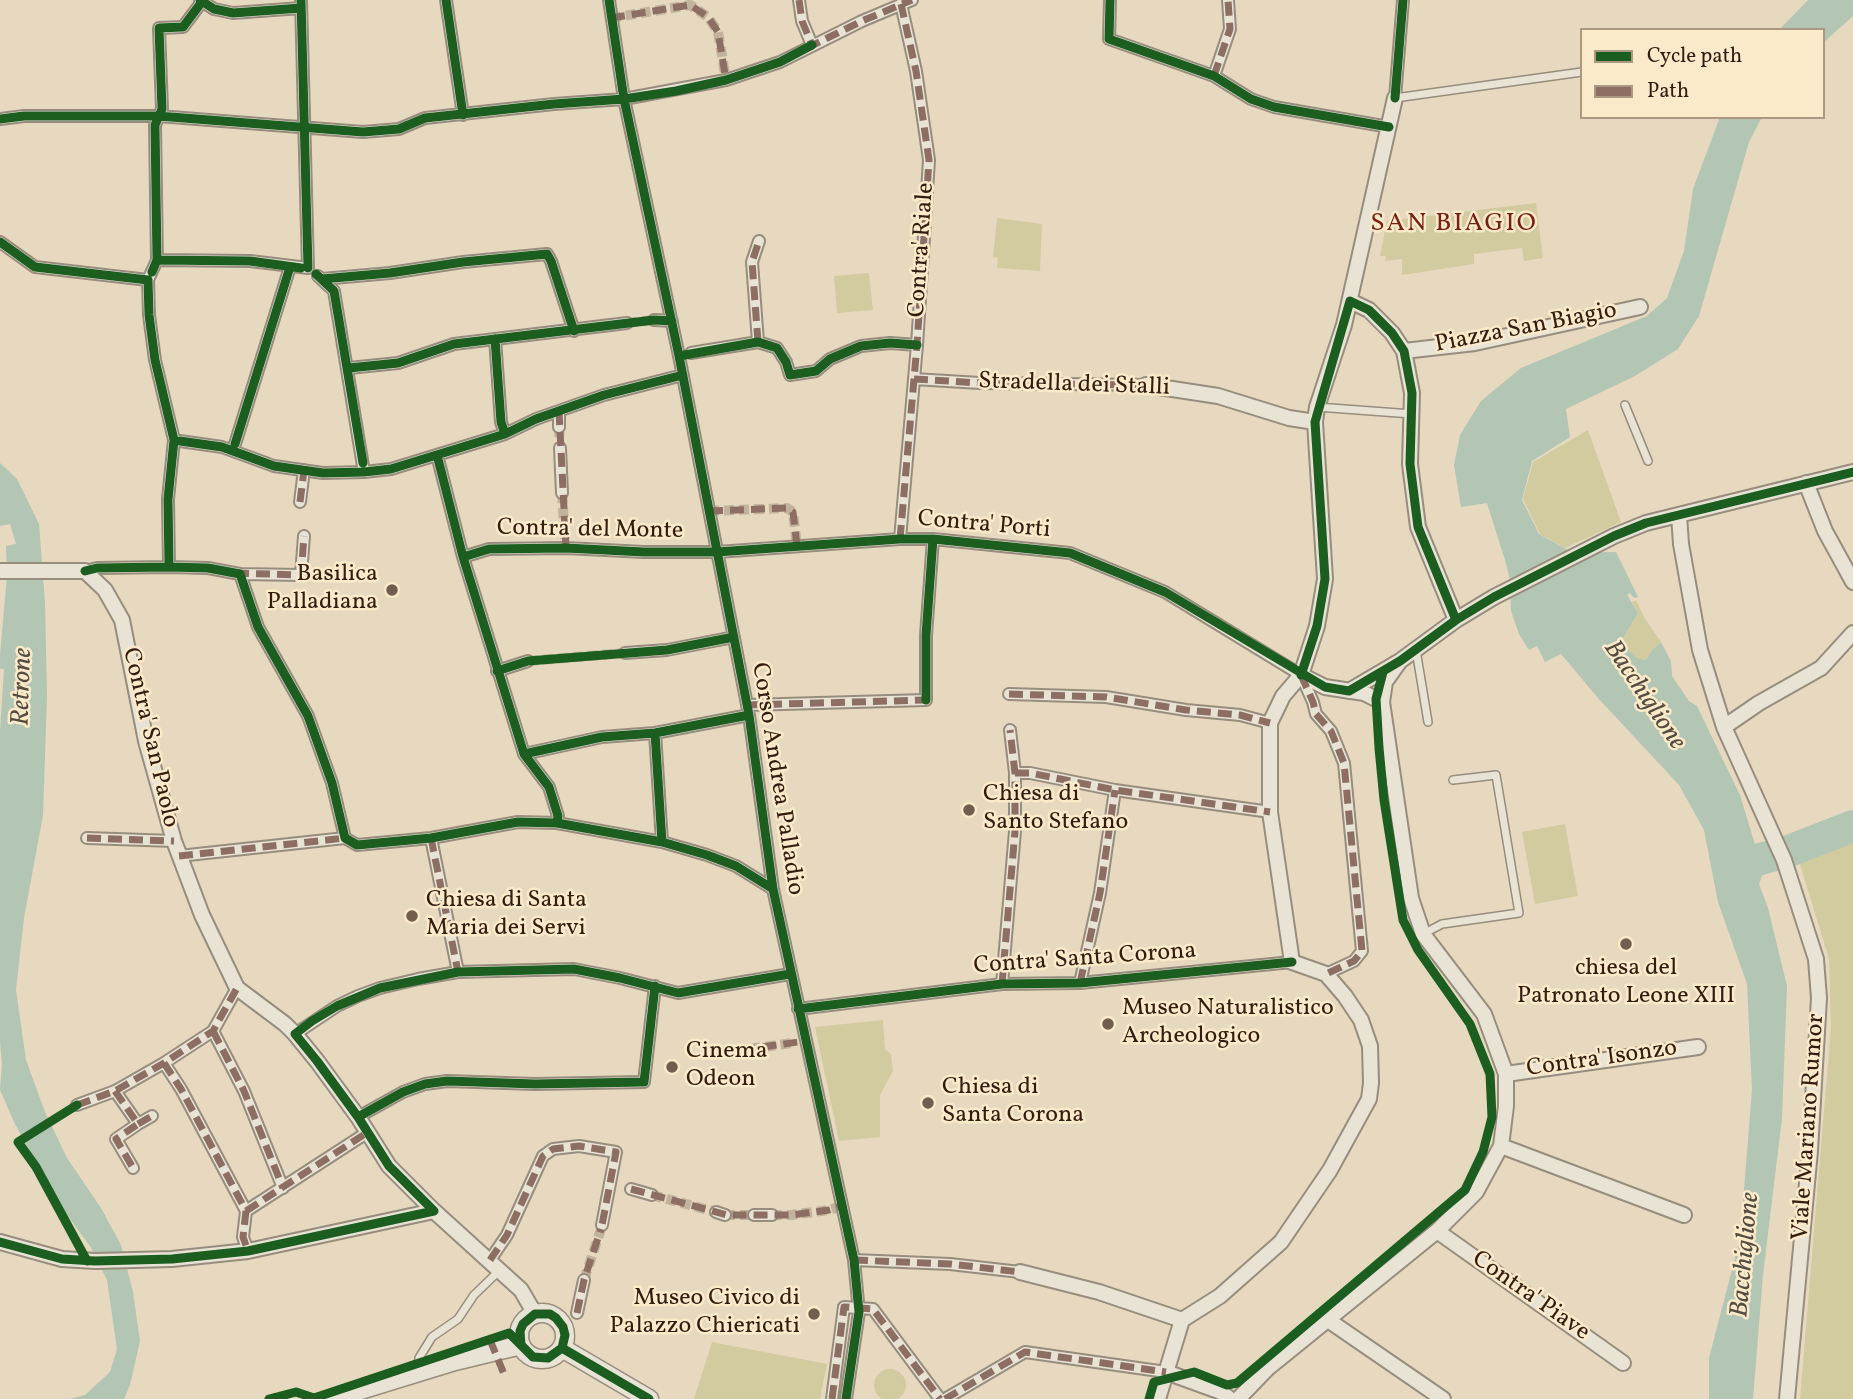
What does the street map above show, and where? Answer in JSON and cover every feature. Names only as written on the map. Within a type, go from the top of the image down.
[{"type":"street","points":[[446,0],[463,115]]},
{"type":"street","name":"Corso Andrea Palladio","points":[[609,0],[624,99],[672,321],[685,355],[683,375],[748,710],[773,889],[854,1260],[859,1308],[846,1399]]},
{"type":"street","points":[[799,0],[802,21],[811,46]]},
{"type":"street","points":[[0,119],[24,116],[158,116],[363,132],[399,129],[425,118],[624,99],[726,80],[780,62],[912,0]]},
{"type":"street","points":[[1110,0],[1109,39],[1214,76],[1251,99],[1274,107],[1389,127]]},
{"type":"street","points":[[1214,76],[1230,29],[1227,0]]},
{"type":"street","points":[[1292,962],[1270,812],[1270,723],[1283,696],[1301,675],[1317,626],[1325,579],[1316,414],[1350,301],[1389,127],[1395,98],[1403,0]]},
{"type":"street","points":[[169,567],[169,499],[177,441],[155,360],[149,315],[150,276],[157,260],[155,125],[162,109],[159,28],[183,27],[201,1],[214,9],[233,13],[301,4],[308,268]]},
{"type":"street","name":"Contra' Riale","points":[[900,538],[917,345],[929,160],[916,71],[901,4]]},
{"type":"street","points":[[758,342],[752,262],[759,241]]},
{"type":"street","points":[[0,242],[35,267],[150,276]]},
{"type":"street","points":[[321,279],[547,254],[574,331]]},
{"type":"street","points":[[157,260],[250,261],[308,268],[334,291],[364,468]]},
{"type":"street","points":[[247,455],[249,448],[229,442],[290,267]]},
{"type":"street","name":"Piazza San Biagio","points":[[1350,301],[1369,310],[1392,332],[1404,351],[1475,343],[1640,307]]},
{"type":"street","points":[[654,320],[672,321]]},
{"type":"street","points":[[349,368],[398,363],[454,344],[627,323]]},
{"type":"street","points":[[495,339],[501,422],[505,434]]},
{"type":"street","points":[[685,355],[758,342],[777,348],[790,375],[816,371],[830,359],[861,346],[890,343],[917,345]]},
{"type":"street","points":[[1404,351],[1412,393],[1410,464],[1418,527],[1456,620]]},
{"type":"street","points":[[177,441],[222,447],[274,466],[323,473],[364,468],[391,469],[505,434],[536,419],[604,395],[683,375]]},
{"type":"street","name":"Stradella dei Stalli","points":[[914,379],[980,383],[1146,385],[1218,396],[1289,418],[1316,414]]},
{"type":"street","points":[[559,411],[559,427]]},
{"type":"street","points":[[560,448],[562,493]]},
{"type":"street","points":[[436,455],[463,556],[524,755],[549,787],[558,816],[557,823]]},
{"type":"street","points":[[300,502],[304,470]]},
{"type":"street","points":[[1349,691],[1400,661],[1456,620],[1494,597],[1614,536],[1671,512],[1853,472]]},
{"type":"street","points":[[1806,483],[1825,531],[1853,582]]},
{"type":"street","name":"Viale Mariano Rumor","points":[[1671,512],[1681,544],[1700,650],[1724,727],[1784,860],[1816,959],[1819,998],[1811,1151],[1787,1399]]},
{"type":"street","points":[[0,571],[169,567],[208,568],[240,574],[301,575],[304,536]]},
{"type":"street","name":"Contra' Porti","points":[[717,552],[900,538],[1070,553],[1165,592],[1301,675]]},
{"type":"street","points":[[524,755],[602,737],[655,733],[748,710],[926,700],[926,635],[933,539]]},
{"type":"street","name":"Contra' del Monte","points":[[463,556],[485,550],[566,544],[643,552],[717,552]]},
{"type":"street","name":"Contra' San Paolo","points":[[78,571],[105,590],[122,620],[146,741],[174,841],[202,915],[237,988]]},
{"type":"street","points":[[240,574],[258,627],[308,716],[332,783],[345,838]]},
{"type":"street","points":[[1724,727],[1759,703],[1821,668],[1853,632]]},
{"type":"street","points":[[625,653],[667,650],[734,637]]},
{"type":"street","points":[[498,671],[527,661]]},
{"type":"street","points":[[1238,1399],[1268,1367],[1437,1231],[1476,1192],[1501,1146],[1506,1106],[1506,1074],[1484,1014],[1423,934],[1411,898],[1381,702],[1385,682],[1400,661]]},
{"type":"street","points":[[1301,675],[1325,687],[1364,693],[1381,702]]},
{"type":"street","points":[[1158,1399],[1182,1320],[1220,1296],[1271,1254],[1292,1228],[1330,1170],[1369,1099],[1370,1046],[1361,1020],[1326,974],[1354,961],[1362,951],[1344,764],[1331,731],[1315,714],[1313,702],[1301,675]]},
{"type":"street","points":[[1009,694],[1106,696],[1186,710],[1240,715],[1270,723]]},
{"type":"street","points":[[1002,984],[1014,831],[1015,773],[1010,730]]},
{"type":"street","points":[[655,733],[662,842]]},
{"type":"street","points":[[1015,773],[1030,773],[1115,790],[1270,812]]},
{"type":"street","points":[[1080,983],[1100,893],[1115,790]]},
{"type":"street","points":[[179,856],[345,838],[357,845],[430,838],[518,822],[557,823],[662,842],[736,866],[773,889]]},
{"type":"street","points":[[87,838],[174,841]]},
{"type":"street","points":[[430,838],[458,972]]},
{"type":"street","name":"Contra' Santa Corona","points":[[798,1009],[1002,984],[1080,983],[1292,962],[1326,974]]},
{"type":"street","points":[[295,1034],[337,1006],[369,992],[458,972],[574,969],[678,993],[790,974]]},
{"type":"street","points":[[358,1117],[403,1092],[425,1084],[644,1082],[655,986]]},
{"type":"street","points":[[77,1105],[116,1091],[213,1031],[237,988],[295,1034],[358,1117],[389,1166],[521,1290],[535,1314]]},
{"type":"street","points":[[213,1031],[244,1091],[283,1188]]},
{"type":"street","points":[[792,1043],[805,1041]]},
{"type":"street","name":"Contra' Isonzo","points":[[1506,1074],[1698,1047]]},
{"type":"street","points":[[164,1063],[181,1089],[246,1210],[243,1237],[248,1251]]},
{"type":"street","points":[[116,1091],[138,1124]]},
{"type":"street","points":[[134,1168],[116,1139],[152,1116]]},
{"type":"street","points":[[246,1210],[368,1132]]},
{"type":"street","points":[[495,1265],[543,1156],[553,1149],[579,1146],[616,1152],[613,1186],[602,1225]]},
{"type":"street","points":[[1501,1146],[1684,1215]]},
{"type":"street","points":[[631,1189],[652,1195]]},
{"type":"street","points":[[0,1242],[62,1259],[137,1261],[248,1251],[434,1211]]},
{"type":"street","points":[[754,1214],[772,1215]]},
{"type":"street","name":"Contra' Piave","points":[[1437,1231],[1623,1363]]},
{"type":"street","points":[[854,1260],[950,1264],[1020,1272],[1099,1292],[1182,1320]]},
{"type":"street","points":[[577,1313],[584,1280]]},
{"type":"street","points":[[832,1399],[845,1307],[873,1308],[942,1399],[1025,1352],[1166,1371],[1221,1392],[1230,1399]]},
{"type":"street","points":[[535,1314],[550,1314],[561,1322],[565,1335],[562,1348],[556,1354],[541,1359],[533,1357],[521,1345],[520,1331],[523,1324],[535,1314]]},
{"type":"street","points":[[1328,1320],[1443,1399]]},
{"type":"street","points":[[331,1399],[521,1345]]},
{"type":"street","points":[[562,1348],[649,1399]]},
{"type":"lane","points":[[1395,98],[1580,72]]},
{"type":"lane","points":[[1625,405],[1648,461]]},
{"type":"lane","points":[[1316,414],[1412,414]]},
{"type":"lane","points":[[1416,648],[1428,722]]},
{"type":"lane","points":[[1423,934],[1442,924],[1520,913],[1496,775],[1453,780]]},
{"type":"lane","points":[[418,1373],[419,1358],[432,1336],[458,1318],[495,1265]]},
{"type":"shaded area","points":[[1536,203],[1543,258],[1524,261],[1522,248],[1474,254],[1474,264],[1402,275],[1402,259],[1385,261],[1386,256],[1380,256],[1387,221]]},
{"type":"shaded area","points":[[997,218],[1042,224],[1040,271],[997,268],[998,258],[993,257]]},
{"type":"shaded area","points":[[869,273],[873,310],[837,313],[834,276]]},
{"type":"shaded area","points":[[1588,430],[1621,522],[1565,548],[1540,534],[1523,499],[1533,462]]},
{"type":"shaded area","points":[[1636,600],[1661,642],[1646,660],[1637,658],[1629,651],[1623,638],[1638,613],[1632,602]]},
{"type":"shaded area","points":[[1853,819],[1853,1399],[1800,1399],[1831,1027],[1829,959],[1792,838]]},
{"type":"shaded area","points":[[1565,824],[1578,896],[1535,904],[1522,832]]},
{"type":"shaded area","points":[[883,1020],[885,1049],[891,1054],[893,1071],[880,1095],[880,1137],[839,1141],[815,1027]]},
{"type":"shaded area","points":[[712,1342],[827,1364],[820,1399],[694,1399]]},
{"type":"shaded area","points":[[884,1370],[896,1370],[905,1379],[905,1391],[896,1400],[884,1400],[875,1391],[875,1379]]},
{"type":"water","points":[[1808,0],[1853,0],[1853,16],[1825,41],[1825,28],[1781,28]]},
{"type":"water","name":"Bacchiglione","points":[[1719,119],[1761,119],[1749,142],[1699,316],[1678,349],[1635,376],[1566,409],[1570,437],[1532,461],[1522,500],[1539,534],[1573,553],[1616,552],[1638,597],[1634,598],[1630,593],[1627,595],[1638,613],[1623,638],[1629,651],[1637,658],[1646,660],[1661,642],[1671,661],[1672,676],[1689,701],[1697,706],[1740,795],[1757,851],[1761,851],[1765,867],[1759,884],[1768,908],[1787,986],[1782,1118],[1763,1275],[1753,1399],[1709,1399],[1709,1358],[1740,1239],[1752,1090],[1747,984],[1718,902],[1704,830],[1679,785],[1561,654],[1545,662],[1537,646],[1529,650],[1519,634],[1511,611],[1510,580],[1487,503],[1461,507],[1454,465],[1460,435],[1481,401],[1521,368],[1647,316],[1667,298],[1684,251],[1693,189]]},
{"type":"water","name":"Retrone","points":[[0,463],[17,479],[39,524],[45,603],[47,696],[43,815],[24,918],[16,990],[26,1060],[45,1112],[67,1158],[101,1208],[121,1245],[133,1292],[140,1341],[124,1399],[70,1399],[85,1395],[110,1372],[117,1349],[107,1280],[90,1246],[58,1203],[15,1124],[0,1090],[0,731],[4,669],[0,669],[0,655],[7,576],[6,546],[16,544],[10,524],[0,526]]},
{"type":"waterway","points":[[1739,865],[1789,851],[1853,826]]},
{"type":"tunnel","points":[[611,18],[690,5],[708,17],[718,32],[726,80]]},
{"type":"tunnel","points":[[627,323],[654,320]]},
{"type":"tunnel","points":[[559,427],[560,448]]},
{"type":"tunnel","points":[[562,493],[565,539]]},
{"type":"tunnel","points":[[709,511],[787,508],[793,512],[797,546]]},
{"type":"tunnel","points":[[528,661],[625,653]]},
{"type":"tunnel","points":[[721,1053],[792,1043]]},
{"type":"tunnel","points":[[652,1195],[716,1212]]},
{"type":"tunnel","points":[[772,1215],[829,1210],[844,1205]]},
{"type":"tunnel","points":[[725,1215],[754,1215]]},
{"type":"tunnel","points":[[584,1280],[601,1229]]},
{"type":"marked path","points":[[799,0],[802,21],[812,45]]},
{"type":"marked path","points":[[807,48],[912,0]]},
{"type":"marked path","points":[[1214,76],[1230,29],[1228,0]]},
{"type":"marked path","points":[[900,539],[917,345],[929,160],[916,71],[901,4]]},
{"type":"marked path","points":[[611,18],[690,5],[708,17],[718,32],[726,80]]},
{"type":"marked path","points":[[758,342],[752,262],[759,241]]},
{"type":"marked path","points":[[914,379],[980,383],[1146,385]]},
{"type":"marked path","points":[[559,411],[566,548]]},
{"type":"marked path","points":[[300,502],[304,470]]},
{"type":"marked path","points":[[709,511],[787,508],[793,512],[797,546]]},
{"type":"marked path","points":[[235,573],[301,575],[304,536]]},
{"type":"marked path","points":[[1301,675],[1316,714],[1331,731],[1344,763],[1362,951],[1354,961],[1326,974]]},
{"type":"marked path","points":[[1009,694],[1106,697],[1186,710],[1240,715],[1270,723]]},
{"type":"marked path","points":[[747,705],[926,700],[926,696]]},
{"type":"marked path","points":[[1002,984],[1015,831],[1015,773],[1010,730]]},
{"type":"marked path","points":[[1015,773],[1030,773],[1115,790],[1270,812]]},
{"type":"marked path","points":[[1080,983],[1100,893],[1115,790]]},
{"type":"marked path","points":[[87,838],[174,841]]},
{"type":"marked path","points":[[179,856],[345,838]]},
{"type":"marked path","points":[[431,838],[458,972]]},
{"type":"marked path","points":[[77,1105],[115,1091],[213,1031],[237,988]]},
{"type":"marked path","points":[[213,1031],[244,1091],[283,1188]]},
{"type":"marked path","points":[[721,1053],[805,1041]]},
{"type":"marked path","points":[[164,1063],[181,1089],[246,1211]]},
{"type":"marked path","points":[[115,1091],[138,1124],[116,1139],[133,1168]]},
{"type":"marked path","points":[[138,1124],[152,1116]]},
{"type":"marked path","points":[[246,1211],[368,1132]]},
{"type":"marked path","points":[[490,1260],[507,1235],[543,1156],[553,1149],[579,1146],[616,1152],[602,1225]]},
{"type":"marked path","points":[[631,1189],[727,1215],[791,1215],[829,1210],[844,1205]]},
{"type":"marked path","points":[[246,1211],[243,1237],[248,1251]]},
{"type":"marked path","points":[[577,1313],[584,1280],[601,1229]]},
{"type":"marked path","points":[[854,1260],[950,1264],[1020,1272]]},
{"type":"marked path","points":[[832,1399],[844,1307],[873,1309],[940,1399]]},
{"type":"marked path","points":[[490,1340],[504,1374]]},
{"type":"marked path","points":[[945,1399],[1025,1352],[1166,1372]]},
{"type":"cycle path","points":[[200,0],[214,9],[233,13],[301,8]]},
{"type":"cycle path","points":[[301,0],[308,268]]},
{"type":"cycle path","points":[[446,0],[463,115]]},
{"type":"cycle path","points":[[609,0],[624,99],[679,356],[749,715],[773,889],[854,1260],[859,1312],[846,1399]]},
{"type":"cycle path","points":[[1110,0],[1109,39],[1214,76],[1251,99],[1274,107],[1389,127]]},
{"type":"cycle path","points":[[1395,98],[1403,0]]},
{"type":"cycle path","points":[[152,272],[157,260],[155,125],[162,109],[159,28],[183,27],[201,3]]},
{"type":"cycle path","points":[[0,119],[24,116],[158,116],[363,132],[399,129],[425,118],[624,99],[676,91],[726,80],[780,62],[812,45]]},
{"type":"cycle path","points":[[0,242],[35,267],[148,280],[155,360],[174,440],[168,499],[169,567]]},
{"type":"cycle path","points":[[322,279],[547,254],[574,331]]},
{"type":"cycle path","points":[[157,260],[250,261],[301,268]]},
{"type":"cycle path","points":[[235,444],[290,267]]},
{"type":"cycle path","points":[[316,274],[334,291],[363,463]]},
{"type":"cycle path","points":[[1301,675],[1317,626],[1325,579],[1315,422],[1350,301],[1369,310],[1392,333],[1404,351],[1412,393],[1410,464],[1418,527],[1456,620]]},
{"type":"cycle path","points":[[349,368],[398,363],[454,344],[654,320],[672,321]]},
{"type":"cycle path","points":[[495,339],[501,422],[505,434]]},
{"type":"cycle path","points":[[679,356],[758,342],[777,348],[790,375],[816,371],[830,359],[861,346],[890,343],[917,345]]},
{"type":"cycle path","points":[[180,441],[222,447],[274,466],[323,473],[391,469],[505,434],[536,419],[604,395],[683,375]]},
{"type":"cycle path","points":[[437,455],[463,557],[524,754],[549,787],[558,816],[557,823]]},
{"type":"cycle path","points":[[463,557],[489,549],[717,552],[900,539],[933,539],[1070,553],[1165,592],[1325,687],[1349,691],[1400,661],[1456,620],[1494,597],[1614,536],[1646,523],[1853,472]]},
{"type":"cycle path","points":[[926,700],[926,635],[933,539]]},
{"type":"cycle path","points":[[85,571],[97,568],[169,567],[208,568],[240,574],[258,627],[308,716],[332,783],[345,838],[357,845],[431,838],[518,822],[557,823],[662,842],[707,855],[736,866],[773,889]]},
{"type":"cycle path","points":[[497,671],[528,661],[667,650],[734,637]]},
{"type":"cycle path","points":[[1149,1399],[1154,1382],[1194,1372],[1227,1385],[1237,1383],[1465,1190],[1483,1152],[1492,1117],[1490,1074],[1470,1024],[1418,950],[1403,920],[1384,800],[1379,748],[1376,699],[1383,672]]},
{"type":"cycle path","points":[[524,754],[602,737],[655,733],[749,715]]},
{"type":"cycle path","points":[[655,733],[662,842]]},
{"type":"cycle path","points":[[798,1009],[1002,984],[1080,983],[1292,962]]},
{"type":"cycle path","points":[[434,1211],[389,1166],[358,1117],[295,1034],[312,1021],[337,1006],[380,988],[458,972],[574,969],[678,993],[790,974]]},
{"type":"cycle path","points":[[358,1117],[403,1092],[425,1084],[447,1081],[535,1084],[644,1082],[655,986]]},
{"type":"cycle path","points":[[77,1105],[18,1142],[36,1167],[87,1261]]},
{"type":"cycle path","points":[[0,1242],[62,1259],[172,1259],[248,1251],[434,1211]]},
{"type":"cycle path","points":[[269,1399],[296,1392],[314,1398],[509,1333],[533,1357],[548,1358],[562,1348],[565,1335],[563,1327],[550,1314],[535,1314],[523,1324],[520,1331],[521,1345]]},
{"type":"cycle path","points":[[562,1348],[649,1399]]},
{"type":"place","name":"Basilica Palladiana","points":[[392,590]]},
{"type":"place","name":"Chiesa di Santo Stefano","points":[[969,810]]},
{"type":"place","name":"Chiesa di Santa Maria dei Servi","points":[[412,916]]},
{"type":"place","name":"chiesa del Patronato Leone XIII","points":[[1626,944]]},
{"type":"place","name":"Museo Naturalistico Archeologico","points":[[1108,1024]]},
{"type":"place","name":"Cinema Odeon","points":[[672,1067]]},
{"type":"place","name":"Chiesa di Santa Corona","points":[[928,1103]]},
{"type":"place","name":"Museo Civico di Palazzo Chiericati","points":[[814,1314]]},
{"type":"district","name":"SAN BIAGIO","points":[[1454,225]]}]
